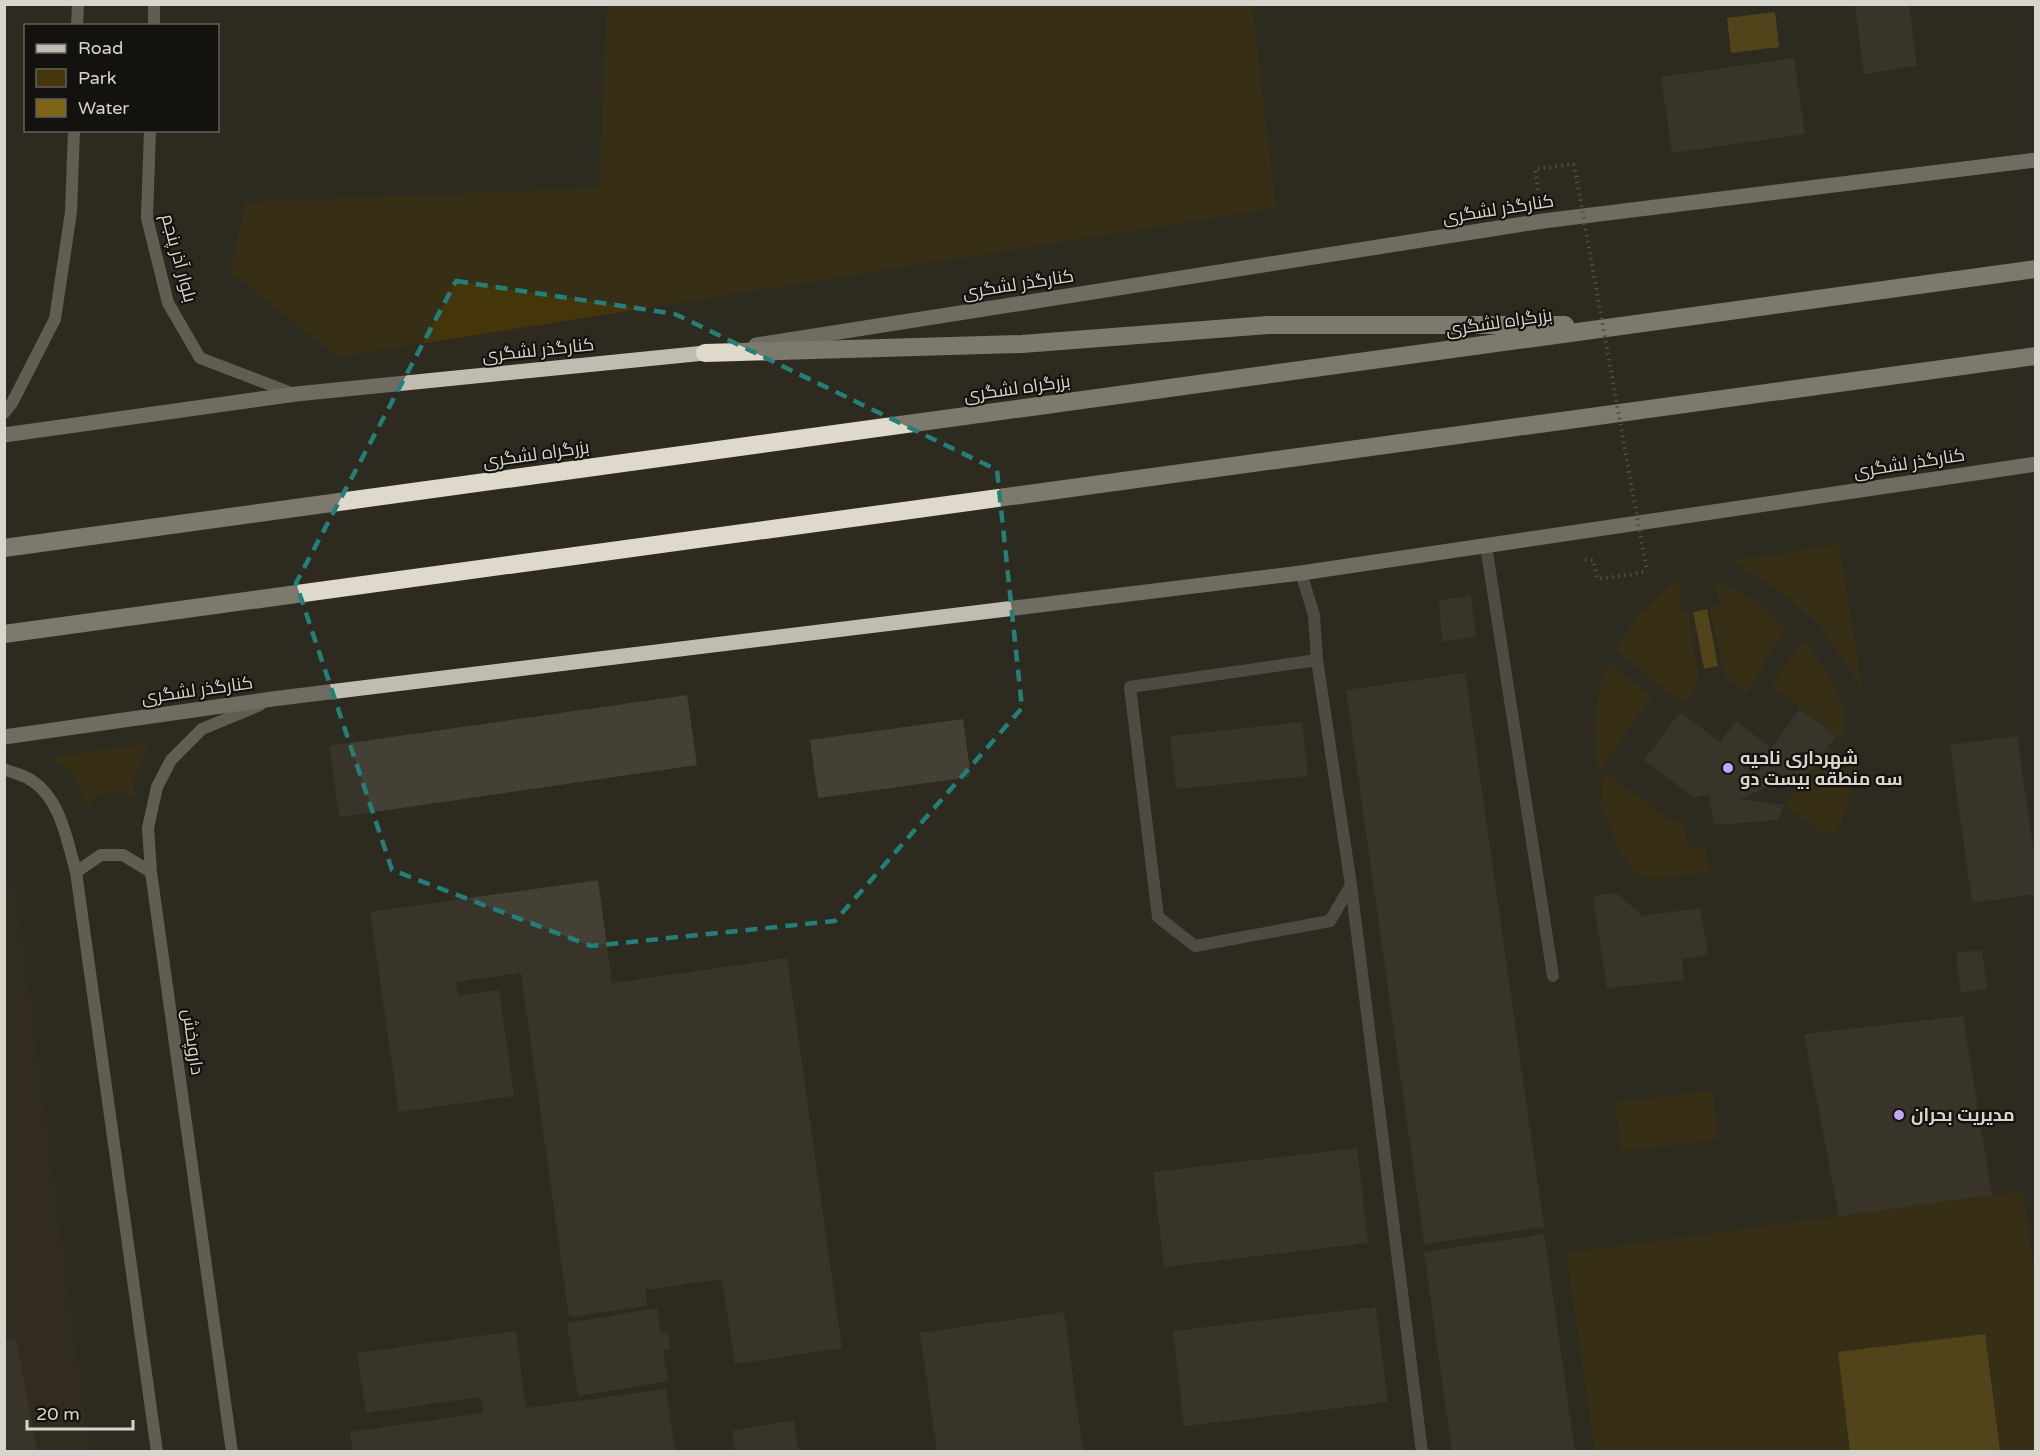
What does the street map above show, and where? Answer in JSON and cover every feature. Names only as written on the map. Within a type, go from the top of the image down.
[{"type":"highway","name":"بزرگراه لشگری","points":[[4,548],[2036,269]]},
{"type":"highway","points":[[705,353],[1022,344],[1268,325],[1639,324]]},
{"type":"highway","points":[[4,634],[2036,356]]},
{"type":"main road","name":"کنارگذر لشگری","points":[[4,435],[296,394],[705,353],[1543,221],[2036,160]]},
{"type":"main road","name":"کنارگذر لشگری","points":[[4,737],[272,699],[1301,573],[2036,464]]},
{"type":"street","points":[[77,24],[78,4]]},
{"type":"street","points":[[154,4],[154,24]]},
{"type":"street","points":[[4,413],[12,403],[55,319],[71,212],[74,132]]},
{"type":"street","name":"بلوار آذر پنجم","points":[[150,132],[147,218],[168,303],[200,358],[296,394]]},
{"type":"street","name":"داروپخش","points":[[232,1452],[151,872],[148,828],[158,787],[171,760],[202,729],[272,699]]},
{"type":"street","points":[[4,770],[31,780],[47,795],[59,815],[76,872],[157,1452]]},
{"type":"street","points":[[76,872],[101,855],[123,855],[151,872]]},
{"type":"lane","points":[[1486,546],[1553,976]]},
{"type":"lane","points":[[1301,573],[1314,615],[1317,660],[1351,885],[1422,1452]]},
{"type":"lane","points":[[1317,660],[1130,687],[1158,916],[1195,946],[1330,921],[1351,885]]},
{"type":"path","points":[[1535,169],[1574,164],[1647,572],[1598,579],[1593,560]]},
{"type":"highlighted area","points":[[456,281],[675,314],[997,470],[1022,708],[835,921],[591,946],[392,870],[296,583]]},
{"type":"shaded area","points":[[4,878],[16,894],[89,1451],[5,1451]]},
{"type":"green space","points":[[607,5],[1252,5],[1276,208],[338,357],[230,272],[246,202],[599,188]]},
{"type":"green space","points":[[1839,544],[1862,688],[1821,627],[1788,597],[1732,561]]},
{"type":"green space","points":[[1678,579],[1682,614],[1688,613],[1699,682],[1684,704],[1616,650],[1637,616]]},
{"type":"green space","points":[[1715,580],[1758,602],[1785,627],[1747,694],[1725,676],[1709,608],[1720,605]]},
{"type":"green space","points":[[1803,640],[1825,668],[1845,711],[1843,741],[1772,685]]},
{"type":"green space","points":[[1609,663],[1652,697],[1601,768],[1597,765],[1596,713],[1600,688]]},
{"type":"green space","points":[[149,744],[133,782],[135,799],[126,792],[100,793],[88,808],[73,772],[50,757]]},
{"type":"green space","points":[[1827,746],[1857,768],[1841,824],[1834,833],[1821,832],[1784,805]]},
{"type":"green space","points":[[1609,775],[1671,821],[1684,821],[1689,849],[1705,847],[1709,872],[1649,879],[1634,872],[1618,848],[1601,805],[1602,780]]},
{"type":"green space","points":[[1713,1091],[1718,1140],[1621,1151],[1615,1102]]},
{"type":"green space","points":[[2023,1191],[2036,1288],[2035,1451],[1595,1451],[1566,1253]]},
{"type":"water","points":[[1775,12],[1779,47],[1731,53],[1727,18]]},
{"type":"water","points":[[1707,609],[1718,666],[1704,669],[1693,612]]},
{"type":"water","points":[[1985,1334],[2000,1451],[1850,1451],[1838,1352]]},
{"type":"building","points":[[1909,4],[1917,66],[1864,74],[1855,6]]},
{"type":"building","points":[[1794,58],[1805,134],[1672,153],[1661,77]]},
{"type":"building","points":[[1471,595],[1476,637],[1442,642],[1439,601]]},
{"type":"building","points":[[1465,673],[1544,1227],[1424,1244],[1346,690]]},
{"type":"building","points":[[687,695],[697,765],[339,817],[329,746]]},
{"type":"building","points":[[1800,709],[1836,736],[1801,781],[1770,786],[1740,799],[1784,805],[1778,820],[1714,825],[1709,795],[1693,797],[1644,760],[1680,712],[1720,742],[1736,721],[1771,748]]},
{"type":"building","points":[[963,719],[971,777],[818,798],[810,740]]},
{"type":"building","points":[[1302,722],[1308,776],[1176,789],[1170,736]]},
{"type":"building","points":[[2017,736],[2036,869],[2036,894],[1972,903],[1950,745]]},
{"type":"building","points":[[598,880],[612,983],[787,958],[842,1348],[735,1364],[722,1279],[646,1290],[647,1306],[569,1317],[521,973],[456,982],[458,996],[499,990],[514,1096],[399,1112],[370,912]]},
{"type":"building","points":[[1616,893],[1643,916],[1700,908],[1708,954],[1682,959],[1684,980],[1607,988],[1593,896]]},
{"type":"building","points":[[1982,950],[1987,989],[1961,993],[1956,953]]},
{"type":"building","name":"مدیریت بحران","points":[[1963,1016],[1992,1195],[1839,1216],[1804,1034]]},
{"type":"building","points":[[1357,1148],[1368,1243],[1164,1267],[1153,1172]]},
{"type":"building","points":[[1544,1234],[1575,1452],[1452,1452],[1424,1252]]},
{"type":"building","points":[[1376,1307],[1388,1402],[1184,1426],[1173,1331]]},
{"type":"building","points":[[657,1308],[661,1334],[668,1333],[670,1349],[663,1351],[668,1381],[578,1396],[567,1323]]},
{"type":"building","points":[[1064,1312],[1083,1452],[937,1452],[920,1333]]},
{"type":"building","points":[[516,1331],[526,1408],[666,1389],[675,1452],[353,1452],[350,1432],[483,1413],[480,1397],[366,1413],[357,1353]]},
{"type":"building","points":[[16,1338],[37,1452],[4,1452],[4,1341]]},
{"type":"building","points":[[794,1420],[799,1452],[736,1452],[732,1431]]},
{"type":"place","name":"شهرداری ناحیه سه منطقه بیست دو","points":[[1728,768]]},
{"type":"place","name":"مدیریت بحران","points":[[1899,1115]]}]
